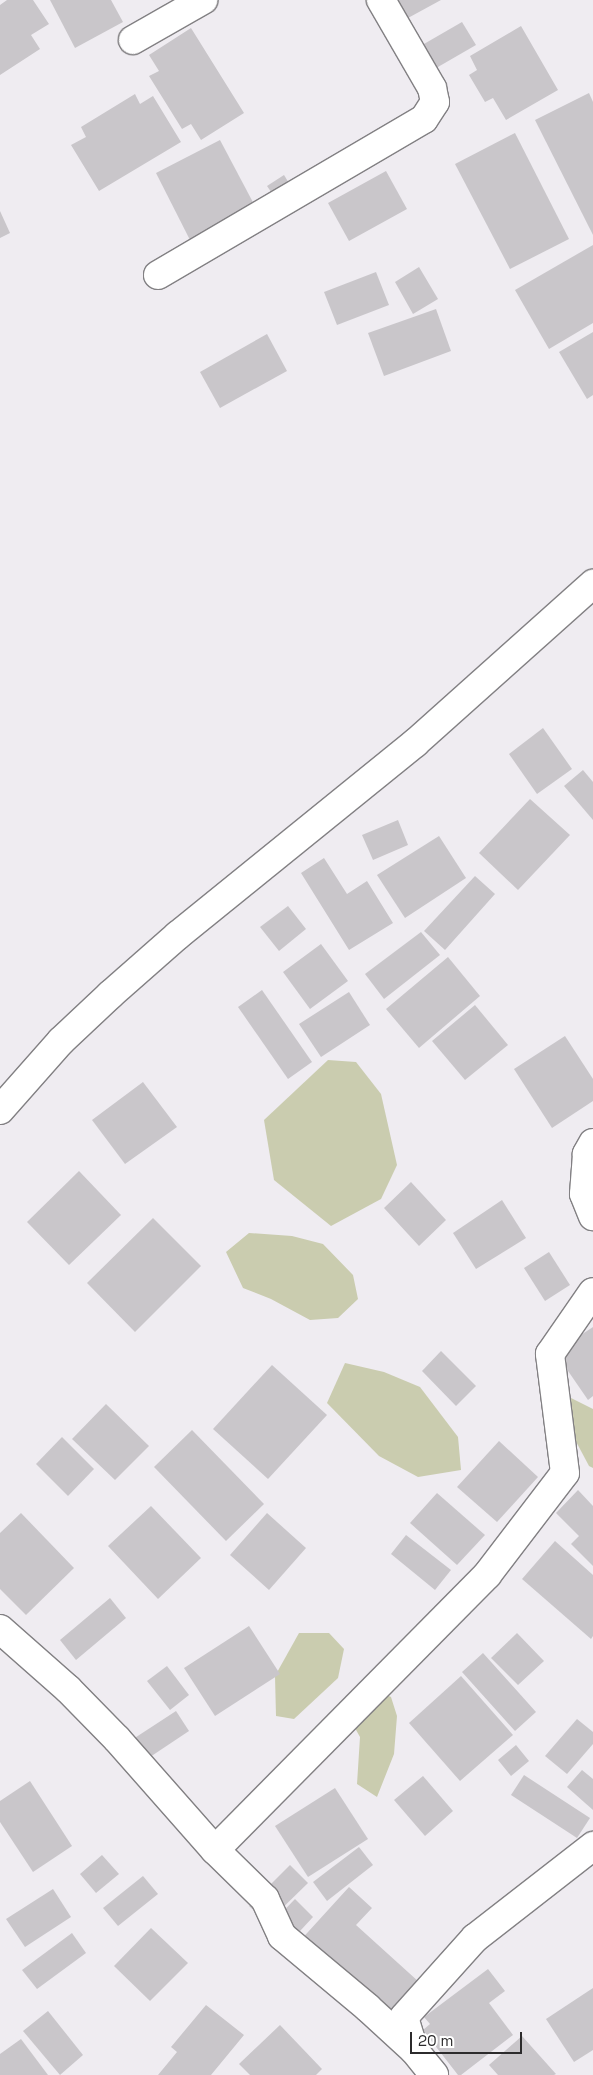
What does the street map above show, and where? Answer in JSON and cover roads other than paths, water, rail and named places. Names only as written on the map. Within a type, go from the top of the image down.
[{"type":"street","points":[[133,40],[203,0]]},
{"type":"street","points":[[158,275],[424,119],[435,102],[432,88],[381,0]]},
{"type":"street","points":[[0,1110],[61,1041],[111,994],[178,935],[327,817],[415,743],[593,584]]},
{"type":"street","points":[[593,1143],[587,1154],[584,1194],[593,1216]]},
{"type":"street","points":[[216,1850],[487,1575],[564,1473],[550,1354],[593,1292]]},
{"type":"street","points":[[0,1629],[68,1689],[117,1739],[216,1850],[265,1899],[282,1936],[331,1974],[414,2050],[434,2075]]},
{"type":"street","points":[[414,2050],[404,2017],[476,1938],[593,1846]]}]
